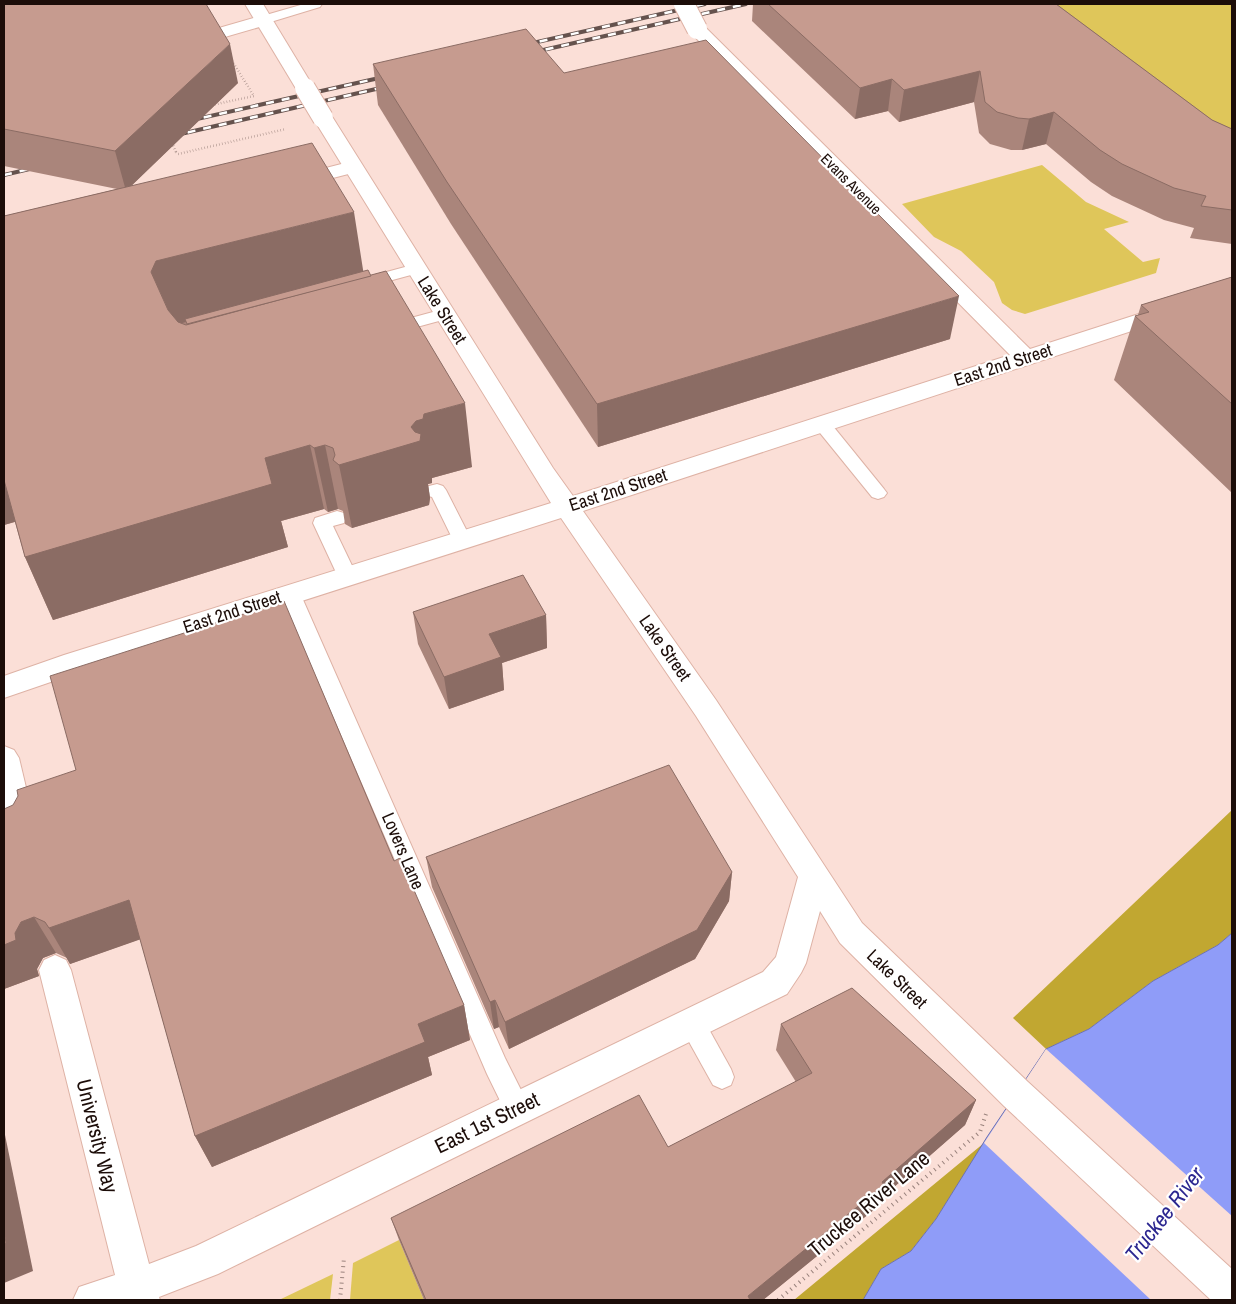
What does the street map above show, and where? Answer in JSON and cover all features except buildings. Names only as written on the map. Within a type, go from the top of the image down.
[{"type":"main road","name":"Lake Street","points":[[254,4],[416,269],[566,507],[706,708],[850,934],[1016,1094],[1232,1294]]},
{"type":"main road","name":"Evans Avenue","points":[[684,4],[697,30],[1026,358]]},
{"type":"main road","points":[[211,36],[264,20]]},
{"type":"main road","points":[[276,186],[353,167]]},
{"type":"main road","name":"East 2nd Street","points":[[4,687],[64,666],[1231,293]]},
{"type":"main road","points":[[4,758],[22,834]]},
{"type":"main road","name":"East 1st Street","points":[[92,1300],[139,1293],[775,983],[790,963],[813,877]]},
{"type":"main road","name":"University Way","points":[[55,970],[121,1231],[139,1293]]},
{"type":"lane","points":[[264,20],[316,4]]},
{"type":"lane","points":[[344,288],[416,269]]},
{"type":"lane","points":[[372,334],[444,314]]},
{"type":"lane","points":[[822,424],[878,492]]},
{"type":"lane","points":[[431,492],[437,490],[462,539]]},
{"type":"lane","points":[[337,518],[322,523],[347,576]]},
{"type":"lane","name":"Lovers Lane","points":[[290,594],[308,631],[496,1066],[517,1108]]},
{"type":"lane","points":[[692,1023],[722,1077]]},
{"type":"path","points":[[206,106],[254,96],[228,55]]},
{"type":"path","points":[[168,136],[178,154],[286,129]]},
{"type":"path","name":"Truckee River Lane","points":[[778,1300],[980,1132]]},
{"type":"path","points":[[340,1300],[344,1258]]},
{"type":"shaded area","points":[[1009,4],[1232,4],[1232,164]]},
{"type":"shaded area","points":[[1042,165],[1086,202],[1129,222],[1104,229],[1143,262],[1160,258],[1156,273],[1025,314],[1012,310],[1002,303],[994,282],[961,251],[934,237],[902,204]]},
{"type":"shaded area","points":[[1232,810],[1232,933],[1218,945],[1153,981],[1089,1029],[1046,1049],[1013,1018]]},
{"type":"shaded area","points":[[984,1143],[936,1219],[911,1251],[881,1269],[863,1300],[794,1300]]},
{"type":"shaded area","points":[[399,1240],[424,1300],[350,1300],[353,1263]]},
{"type":"shaded area","points":[[333,1274],[330,1300],[279,1300]]},
{"type":"water","name":"Truckee River","points":[[1232,933],[1232,1300],[863,1300],[881,1269],[911,1251],[936,1219],[987,1137],[1046,1049],[1089,1029],[1153,981],[1218,945]]},
{"type":"pier","points":[[1046,1049],[1232,1216],[1232,1300],[1151,1300],[984,1143]]},
{"type":"railway","points":[[524,45],[705,4]]},
{"type":"railway","points":[[530,53],[746,4]]},
{"type":"railway","points":[[188,121],[388,76]]},
{"type":"railway","points":[[172,136],[389,86]]},
{"type":"railway","points":[[4,175],[38,167]]}]
